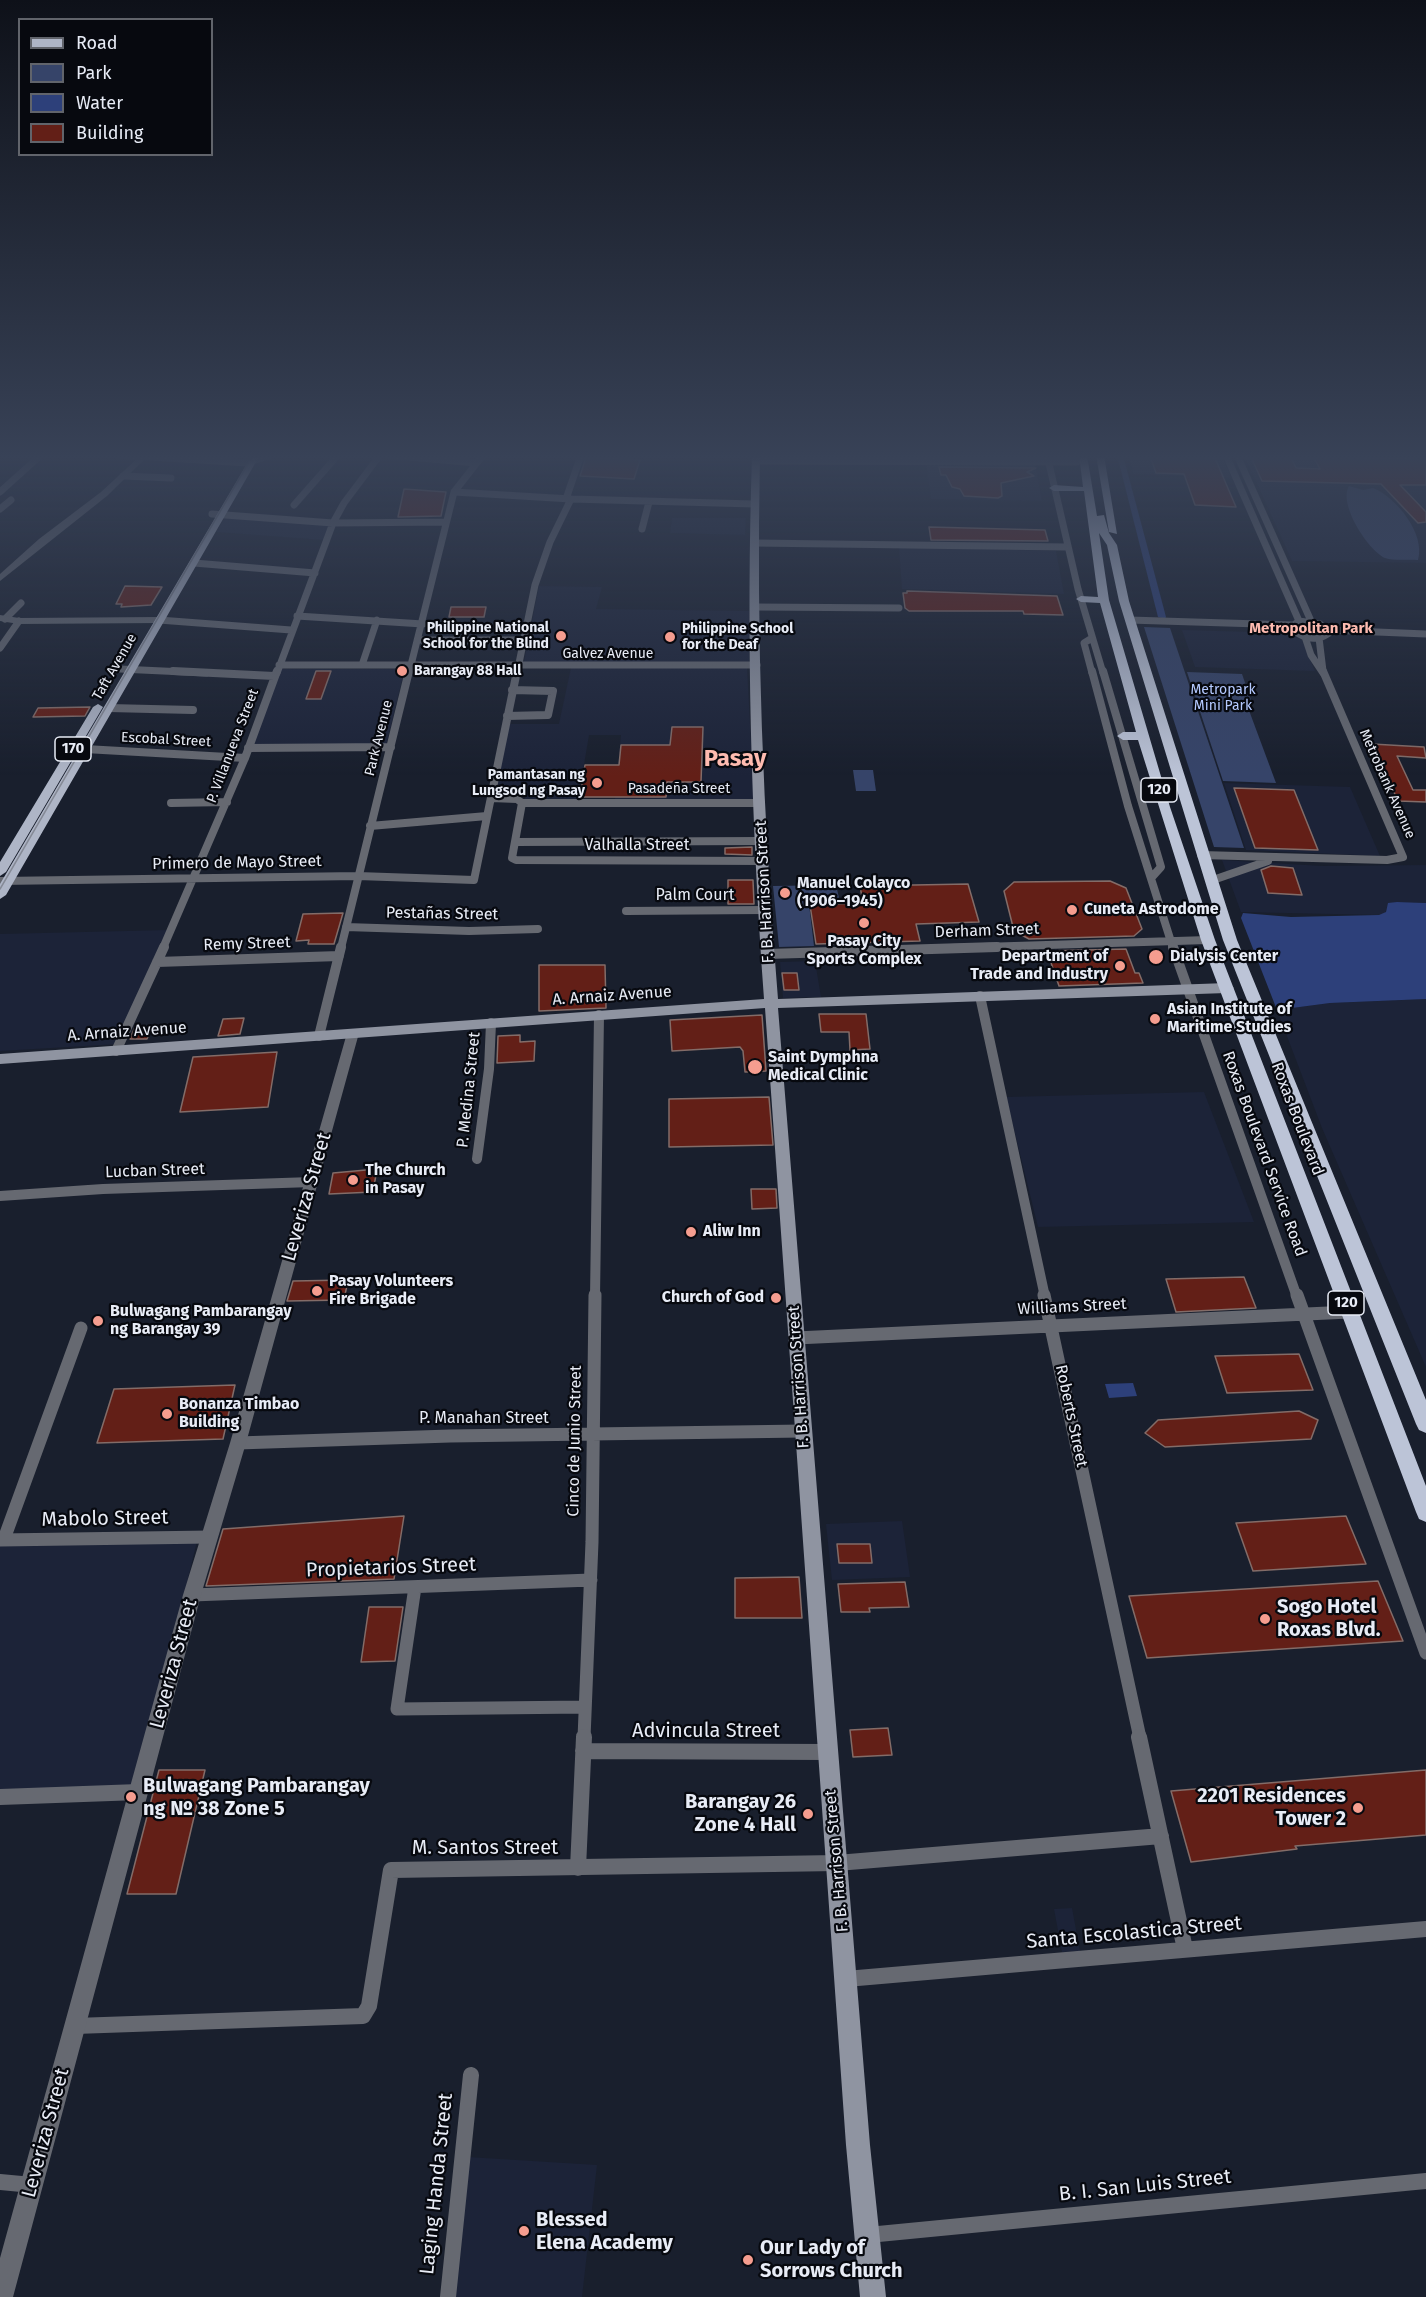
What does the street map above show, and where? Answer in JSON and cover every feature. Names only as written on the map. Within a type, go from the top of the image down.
[{"type":"highway","name":"Roxas Boulevard","points":[[1098,562],[1104,600],[1143,736],[1208,940],[1426,1512]]},
{"type":"highway","name":"Roxas Boulevard","points":[[1116,562],[1130,622],[1201,855],[1230,940],[1296,1108],[1426,1424]]},
{"type":"highway","points":[[1081,599],[1104,600]]},
{"type":"highway","points":[[1123,736],[1143,736]]},
{"type":"main road","name":"Taft Avenue","points":[[3,878],[58,796],[112,692],[189,562]]},
{"type":"main road","name":"Taft Avenue","points":[[155,619],[194,562]]},
{"type":"main road","name":"F. B. Harrison Street","points":[[754,562],[767,954],[858,2145],[873,2297]]},
{"type":"main road","name":"Taft Avenue","points":[[0,896],[3,878],[45,796],[109,708],[112,692]]},
{"type":"main road","points":[[45,796],[58,796]]},
{"type":"main road","name":"A. Arnaiz Avenue","points":[[0,1059],[772,1004],[1227,988]]},
{"type":"street","points":[[0,578],[18,562]]},
{"type":"street","points":[[196,562],[315,573]]},
{"type":"street","name":"P. Villanueva Street","points":[[116,1051],[195,879],[227,802],[319,562]]},
{"type":"street","name":"Park Avenue","points":[[319,1036],[437,562]]},
{"type":"street","points":[[370,826],[487,816],[522,640],[543,562]]},
{"type":"street","name":"Roxas Boulevard Service Road","points":[[1071,562],[1161,867],[1152,877],[1170,941],[1426,1653]]},
{"type":"street","points":[[1269,562],[1294,625],[1305,637],[1319,638],[1327,635],[1328,630]]},
{"type":"street","points":[[1285,562],[1311,621]]},
{"type":"street","points":[[2,619],[21,603]]},
{"type":"street","points":[[755,607],[899,608]]},
{"type":"street","points":[[297,616],[423,624]]},
{"type":"street","points":[[2,619],[19,621],[155,619],[291,630]]},
{"type":"street","points":[[362,665],[377,620]]},
{"type":"street","points":[[0,648],[19,621]]},
{"type":"street","points":[[1130,622],[1294,625],[1311,621],[1322,624],[1328,630],[1426,634]]},
{"type":"street","name":"Metrobank Avenue","points":[[1201,855],[1277,859],[1396,860],[1404,857],[1323,672],[1311,655],[1305,637]]},
{"type":"street","points":[[1092,638],[1084,643],[1128,806],[1152,877]]},
{"type":"street","name":"Metrobank Avenue","points":[[1319,638],[1323,655],[1323,672]]},
{"type":"street","points":[[419,640],[522,640]]},
{"type":"street","name":"Galvez Avenue","points":[[279,665],[757,665]]},
{"type":"street","points":[[126,669],[274,676]]},
{"type":"street","points":[[507,716],[548,715],[554,691],[512,690]]},
{"type":"street","points":[[109,708],[193,710]]},
{"type":"street","name":"Escobal Street","points":[[85,742],[244,758]]},
{"type":"street","points":[[248,748],[391,747]]},
{"type":"street","name":"Pasadeña Street","points":[[491,798],[517,799],[522,803],[761,803]]},
{"type":"street","points":[[171,803],[227,802]]},
{"type":"street","points":[[522,803],[515,842],[762,841]]},
{"type":"street","name":"Primero de Mayo Street","points":[[3,878],[195,879],[358,876],[474,880],[487,816]]},
{"type":"street","name":"Valhalla Street","points":[[515,842],[512,858],[763,861]]},
{"type":"street","name":"Metrobank Avenue","points":[[1210,881],[1277,859]]},
{"type":"street","name":"Palm Court","points":[[626,911],[764,910]]},
{"type":"street","name":"Pestañas Street","points":[[346,927],[469,931],[538,929]]},
{"type":"street","name":"Derham Street","points":[[767,954],[1208,940]]},
{"type":"street","name":"Remy Street","points":[[157,962],[339,956]]},
{"type":"street","name":"Roberts Street","points":[[980,996],[1185,1949]]},
{"type":"street","name":"Cinco de Junio Street","points":[[578,1868],[591,1580],[594,1434],[594,1152],[599,1015]]},
{"type":"street","name":"P. Medina Street","points":[[477,1159],[489,1069],[491,1023]]},
{"type":"street","name":"Leveriza Street","points":[[2,2297],[192,1595],[238,1443],[353,1033]]},
{"type":"street","name":"Lucban Street","points":[[0,1196],[103,1189],[312,1182]]},
{"type":"street","name":"Williams Street","points":[[796,1338],[1051,1324],[1349,1312]]},
{"type":"street","points":[[2,1540],[81,1328]]},
{"type":"street","name":"P. Manahan Street","points":[[238,1443],[434,1435],[513,1437],[803,1431]]},
{"type":"street","name":"Mabolo Street","points":[[2,1540],[210,1537]]},
{"type":"street","name":"Propietarios Street","points":[[192,1595],[591,1580]]},
{"type":"street","points":[[415,1587],[397,1709],[585,1707]]},
{"type":"street","name":"Advincula Street","points":[[583,1751],[828,1752]]},
{"type":"street","points":[[0,1797],[139,1792]]},
{"type":"street","points":[[837,1863],[1006,1847],[1161,1836]]},
{"type":"street","name":"M. Santos Street","points":[[75,2026],[363,2016],[369,2007],[391,1870],[837,1863]]},
{"type":"street","name":"Santa Escolastica Street","points":[[846,1979],[1426,1929]]},
{"type":"street","name":"Laging Handa Street","points":[[448,2297],[471,2075]]},
{"type":"street","name":"B. I. San Luis Street","points":[[868,2235],[1426,2181]]},
{"type":"street","points":[[0,2182],[32,2185]]},
{"type":"shaded area","points":[[900,562],[1058,562],[1064,594],[902,589]]},
{"type":"shaded area","name":"Philippine School for the Deaf","points":[[539,586],[602,587],[596,609],[749,611],[749,663],[524,662]]},
{"type":"shaded area","points":[[1182,630],[1287,633],[1302,640],[1315,671],[1195,667]]},
{"type":"shaded area","points":[[571,668],[747,668],[754,799],[615,799],[621,735],[589,735],[578,800],[525,801],[525,796],[493,796],[507,724],[559,724]]},
{"type":"shaded area","points":[[278,669],[399,669],[399,672],[404,672],[386,746],[252,746]]},
{"type":"shaded area","points":[[1224,783],[1350,787],[1380,856],[1246,850]]},
{"type":"shaded area","points":[[1222,860],[1322,866],[1426,865],[1426,903],[1397,902],[1387,907],[1385,914],[1379,915],[1241,912]]},
{"type":"shaded area","points":[[169,930],[119,1044],[0,1051],[0,934]]},
{"type":"shaded area","points":[[815,961],[821,997],[783,998],[780,962]]},
{"type":"shaded area","points":[[1426,999],[1426,1367],[1322,1128],[1277,1010],[1330,1003]]},
{"type":"shaded area","points":[[1204,1092],[1254,1222],[1038,1227],[1006,1097]]},
{"type":"shaded area","points":[[902,1521],[910,1577],[832,1580],[826,1524]]},
{"type":"shaded area","points":[[197,1541],[138,1787],[0,1794],[0,1546]]},
{"type":"shaded area","points":[[1072,1908],[1080,1951],[1062,1952],[1054,1909]]},
{"type":"shaded area","name":"Blessed Elena Academy","points":[[468,2157],[597,2165],[582,2297],[453,2297]]},
{"type":"green space","points":[[1144,627],[1170,628],[1244,848],[1214,847]]},
{"type":"green space","name":"Metropark Mini Park","points":[[1187,672],[1242,674],[1251,700],[1247,705],[1276,783],[1223,781]]},
{"type":"green space","points":[[853,770],[873,770],[876,791],[856,791]]},
{"type":"green space","points":[[836,885],[840,902],[809,904],[814,946],[779,947],[773,886]]},
{"type":"water","points":[[1388,903],[1426,903],[1426,999],[1330,1003],[1277,1010],[1241,918],[1243,913],[1291,917],[1379,915],[1386,912]]},
{"type":"water","points":[[1133,1383],[1137,1396],[1109,1398],[1105,1384]]},
{"type":"building","points":[[125,586],[162,587],[151,605],[121,607],[122,604],[116,604]]},
{"type":"building","points":[[907,591],[1057,596],[1063,615],[1024,614],[1023,611],[909,611],[905,608],[903,593]]},
{"type":"building","points":[[451,607],[486,607],[484,617],[449,617]]},
{"type":"building","points":[[316,671],[331,671],[321,699],[306,699]]},
{"type":"building","points":[[90,707],[85,716],[33,717],[38,708]]},
{"type":"building","points":[[672,727],[703,727],[701,782],[667,782],[666,797],[580,797],[585,765],[619,765],[621,745],[670,745]]},
{"type":"building","points":[[1372,744],[1424,747],[1426,758],[1397,756],[1413,790],[1426,790],[1426,802],[1398,801]]},
{"type":"building","points":[[1234,788],[1294,790],[1318,850],[1255,848]]},
{"type":"building","points":[[752,847],[752,855],[725,854],[725,848]]},
{"type":"building","points":[[1271,866],[1293,868],[1302,895],[1268,893],[1261,870]]},
{"type":"building","points":[[728,880],[753,880],[754,904],[728,904]]},
{"type":"building","name":"Cuneta Astrodome","points":[[1110,881],[1126,888],[1142,929],[1134,936],[1029,939],[1014,931],[1004,891],[1014,882]]},
{"type":"building","points":[[968,884],[979,922],[916,924],[920,941],[816,944],[810,905],[863,903],[860,886]]},
{"type":"building","points":[[343,913],[334,944],[308,944],[309,940],[296,941],[303,914]]},
{"type":"building","points":[[1126,949],[1135,973],[1139,973],[1143,983],[1059,986],[1047,951]]},
{"type":"building","points":[[539,965],[605,965],[606,1008],[539,1011]]},
{"type":"building","points":[[782,973],[797,973],[799,990],[784,990]]},
{"type":"building","points":[[819,1014],[866,1014],[870,1049],[850,1050],[849,1032],[821,1032]]},
{"type":"building","points":[[762,1015],[766,1071],[745,1072],[743,1051],[740,1047],[672,1051],[670,1020]]},
{"type":"building","points":[[244,1018],[240,1034],[218,1036],[223,1019]]},
{"type":"building","points":[[135,1027],[152,1027],[147,1039],[130,1039]]},
{"type":"building","points":[[520,1035],[520,1042],[535,1041],[534,1061],[497,1063],[498,1036]]},
{"type":"building","points":[[277,1052],[268,1107],[180,1112],[193,1057]]},
{"type":"building","points":[[769,1097],[773,1145],[669,1147],[669,1099]]},
{"type":"building","name":"The Church in Pasay","points":[[377,1169],[373,1192],[329,1194],[333,1173]]},
{"type":"building","points":[[751,1189],[776,1189],[777,1208],[752,1209]]},
{"type":"building","points":[[1244,1277],[1256,1308],[1176,1312],[1166,1279]]},
{"type":"building","name":"Pasay Volunteers Fire Brigade","points":[[348,1280],[344,1300],[287,1301],[293,1281]]},
{"type":"building","points":[[1299,1354],[1313,1390],[1227,1393],[1215,1356]]},
{"type":"building","name":"Bonanza Timbao Building","points":[[235,1385],[223,1439],[97,1443],[114,1389]]},
{"type":"building","points":[[1299,1411],[1318,1420],[1311,1439],[1165,1447],[1145,1433],[1158,1420]]},
{"type":"building","points":[[404,1516],[394,1579],[206,1586],[223,1529]]},
{"type":"building","points":[[1346,1516],[1366,1564],[1253,1571],[1236,1523]]},
{"type":"building","points":[[837,1544],[870,1544],[872,1563],[839,1563]]},
{"type":"building","points":[[799,1577],[802,1618],[735,1618],[735,1578]]},
{"type":"building","name":"Sogo Hotel Roxas Blvd.","points":[[1378,1581],[1403,1641],[1147,1658],[1129,1596]]},
{"type":"building","points":[[905,1582],[909,1607],[869,1608],[870,1612],[841,1612],[838,1584]]},
{"type":"building","points":[[369,1607],[403,1607],[395,1661],[361,1662]]},
{"type":"building","points":[[888,1728],[892,1755],[853,1757],[850,1730]]},
{"type":"building","points":[[159,1770],[205,1770],[176,1894],[127,1894]]},
{"type":"building","points":[[1426,1770],[1426,1835],[1295,1846],[1297,1849],[1191,1862],[1171,1791]]},
{"type":"waterway","points":[[1148,562],[1162,617]]},
{"type":"tram line","points":[[0,889],[191,562]]},
{"type":"place","name":"Philippine National School for the Blind","points":[[561,636]]},
{"type":"place","name":"Philippine School for the Deaf","points":[[670,637]]},
{"type":"place","name":"Barangay 88 Hall","points":[[402,671]]},
{"type":"place","name":"Pamantasan ng Lungsod ng Pasay","points":[[597,783]]},
{"type":"place","name":"Manuel Colayco (1906–1945)","points":[[785,893]]},
{"type":"place","name":"Cuneta Astrodome","points":[[1072,910]]},
{"type":"place","name":"Pasay City Sports Complex","points":[[864,923]]},
{"type":"place","name":"Dialysis Center","points":[[1156,957]]},
{"type":"place","name":"Department of Trade and Industry","points":[[1120,966]]},
{"type":"place","name":"Asian Institute of Maritime Studies","points":[[1155,1019]]},
{"type":"place","name":"Saint Dymphna Medical Clinic","points":[[755,1067]]},
{"type":"place","name":"The Church in Pasay","points":[[353,1180]]},
{"type":"place","name":"Aliw Inn","points":[[691,1232]]},
{"type":"place","name":"Pasay Volunteers Fire Brigade","points":[[317,1291]]},
{"type":"place","name":"Church of God","points":[[776,1298]]},
{"type":"place","name":"Bulwagang Pambarangay ng Barangay 39","points":[[98,1321]]},
{"type":"place","name":"Bonanza Timbao Building","points":[[167,1414]]},
{"type":"place","name":"Sogo Hotel Roxas Blvd.","points":[[1265,1619]]},
{"type":"place","name":"Bulwagang Pambarangay ng № 38 Zone 5","points":[[131,1797]]},
{"type":"place","name":"2201 Residences Tower 2","points":[[1358,1808]]},
{"type":"place","name":"Barangay 26 Zone 4 Hall","points":[[808,1814]]},
{"type":"place","name":"Blessed Elena Academy","points":[[524,2231]]},
{"type":"place","name":"Our Lady of Sorrows Church","points":[[748,2260]]},
{"type":"district","name":"Metropolitan Park","points":[[1311,629]]},
{"type":"district","name":"Pasay","points":[[735,759]]}]
